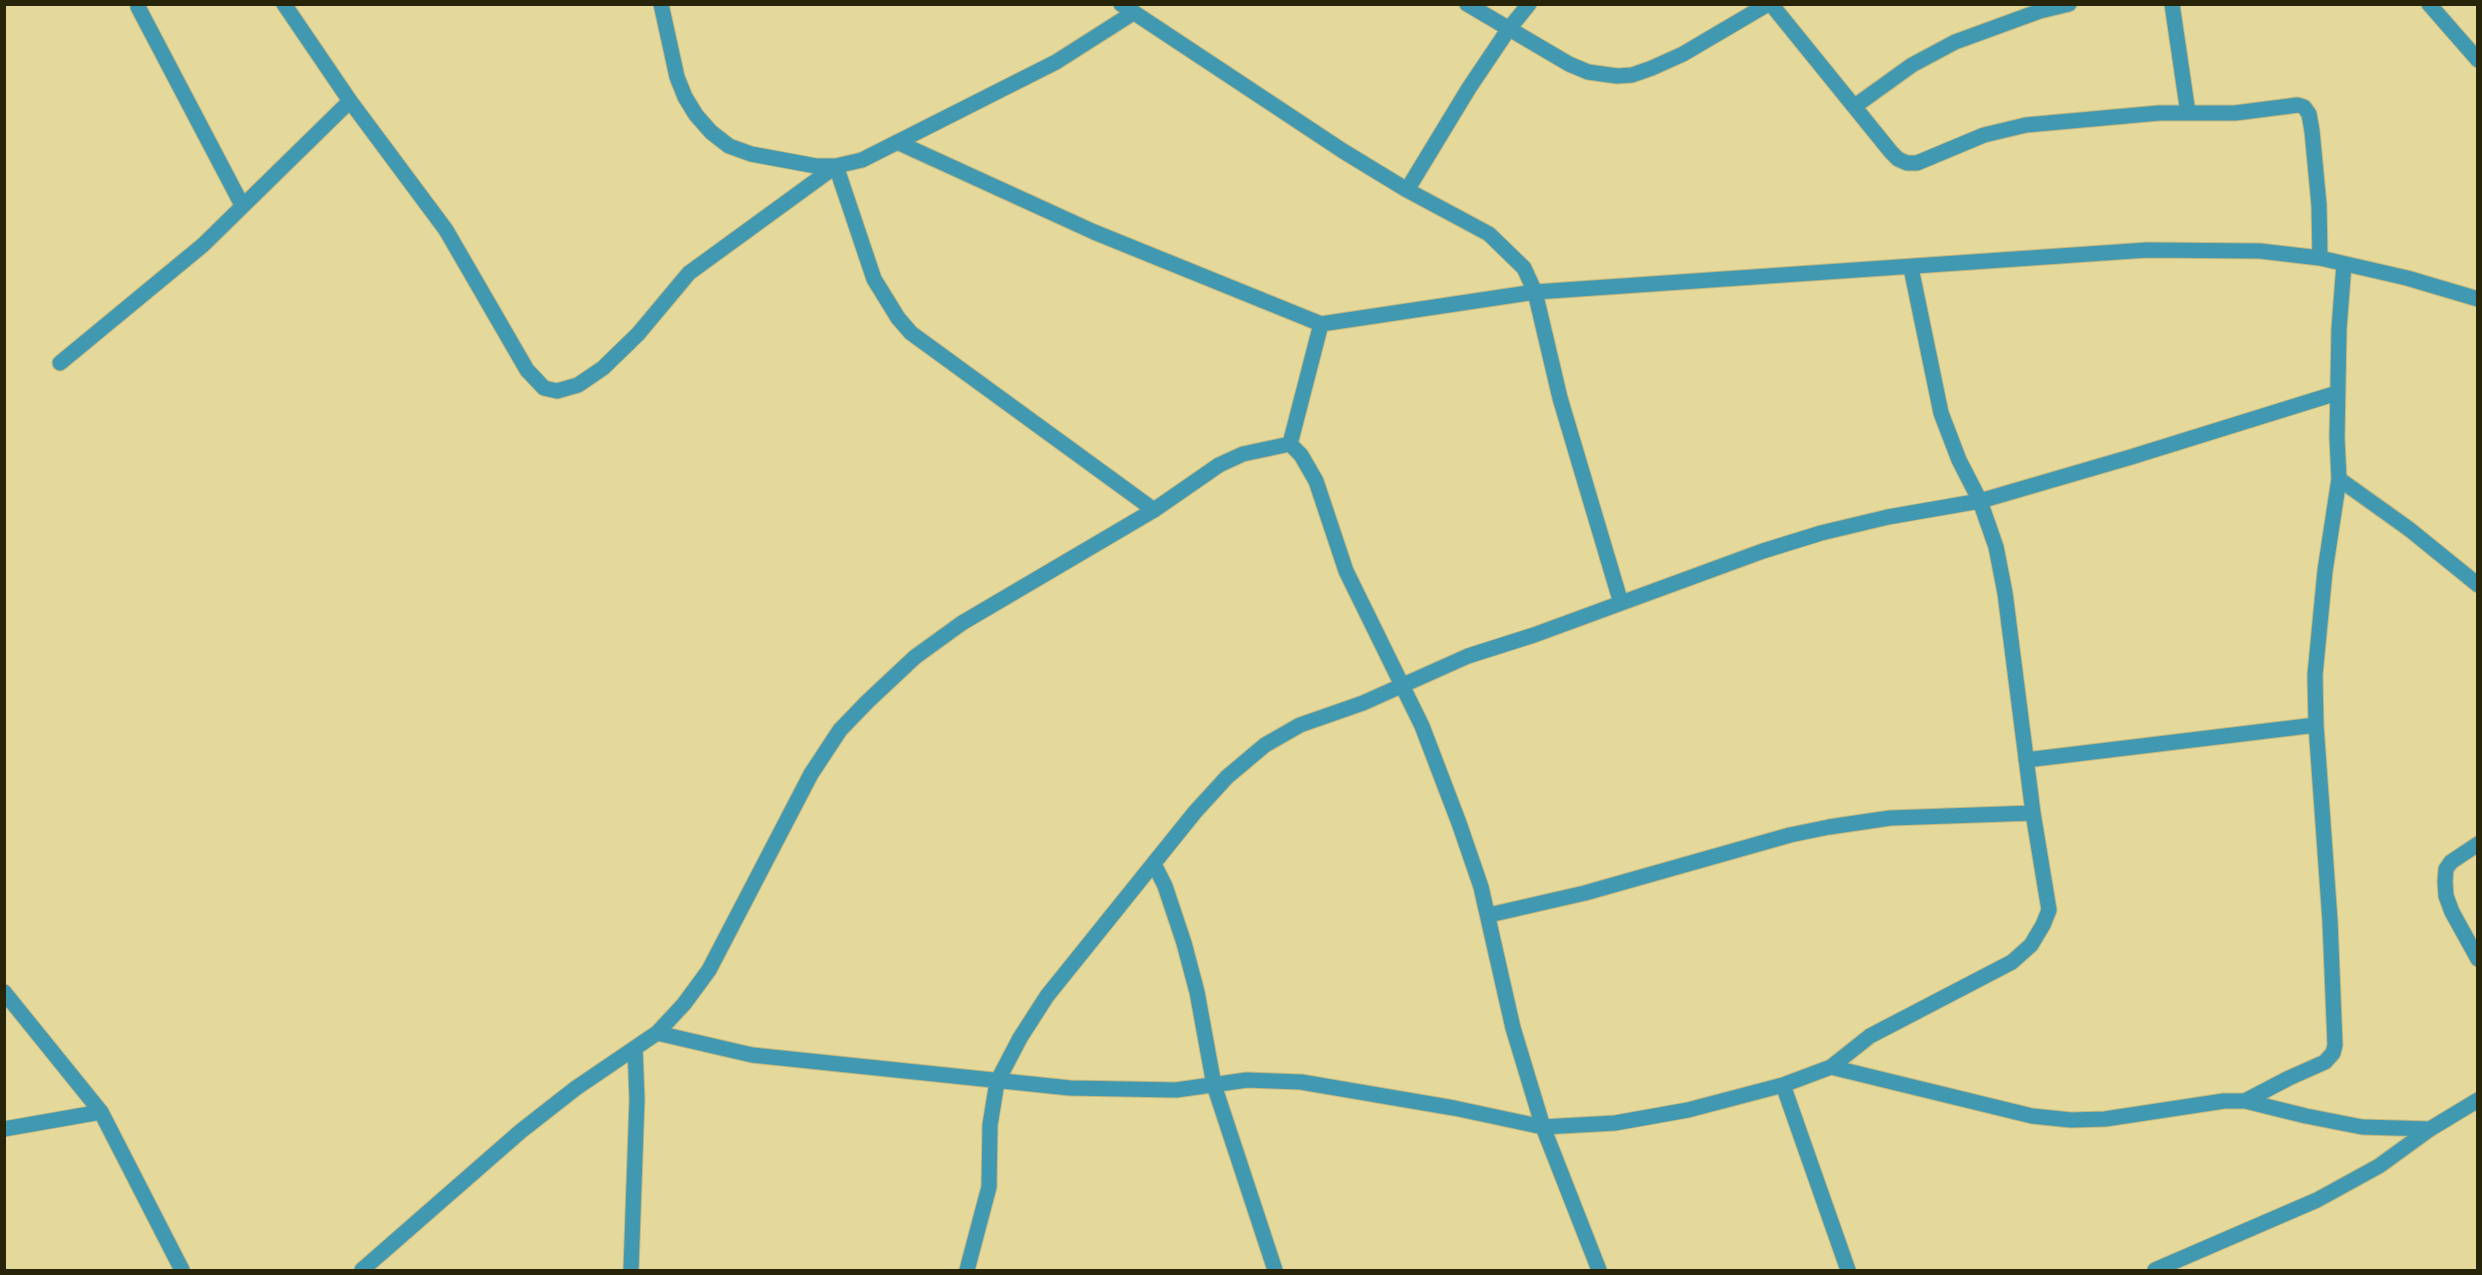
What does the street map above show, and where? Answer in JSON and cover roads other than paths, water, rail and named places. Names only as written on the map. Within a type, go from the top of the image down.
[{"type":"street","points":[[284,4],[350,101],[446,230],[527,370],[544,388],[550,390],[567,389],[578,385],[603,368],[638,334],[689,273],[836,166]]},
{"type":"street","points":[[661,4],[677,77],[685,97],[696,115],[711,132],[729,146],[751,154],[797,163],[836,166],[862,159],[1056,62],[1127,9],[1252,93],[1407,190],[1490,234],[1524,268],[1535,292],[1560,398],[1621,603]]},
{"type":"street","points":[[1467,4],[1508,30],[1587,72],[1617,76],[1632,75],[1683,54],[1770,4],[1891,152],[1898,159],[1907,163],[1917,163],[2005,128],[2113,117],[2235,113],[2298,105],[2306,108],[2312,131],[2319,205],[2320,258]]},
{"type":"street","points":[[1407,190],[1469,88],[1508,30],[1529,4]]},
{"type":"street","points":[[1854,106],[1912,65],[1955,42],[2040,11],[2068,4]]},
{"type":"street","points":[[2172,4],[2188,113]]},
{"type":"street","points":[[2429,4],[2478,60]]},
{"type":"street","points":[[138,8],[242,205]]},
{"type":"street","points":[[60,363],[203,245],[350,101]]},
{"type":"street","points":[[897,142],[1094,232],[1321,324],[1535,292],[2148,250],[2260,251],[2320,258],[2478,299]]},
{"type":"street","points":[[836,166],[874,279],[898,318],[912,333],[1154,510]]},
{"type":"street","points":[[2245,1101],[2325,1062],[2333,1053],[2335,1045],[2315,675],[2319,626],[2339,479],[2337,393],[2344,264]]},
{"type":"street","points":[[657,1033],[752,1054],[998,1082],[1116,1090],[1176,1090],[1247,1080],[1301,1082],[1454,1108],[1543,1127],[1615,1123],[1688,1110],[1784,1085],[1831,1068],[1870,1036],[2012,962],[2031,945],[2049,909],[2033,813],[2005,592],[1995,547],[1980,501],[1959,460],[1941,413],[1911,268]]},
{"type":"street","points":[[1290,444],[1321,324]]},
{"type":"street","points":[[967,1270],[989,1187],[990,1125],[998,1082],[1020,1038],[1047,996],[1195,812],[1227,777],[1265,745],[1300,725],[1403,687],[1468,656],[1763,551],[1821,533],[1888,517],[1980,501],[2132,457],[2337,393]]},
{"type":"street","points":[[363,1270],[521,1131],[576,1088],[657,1033],[684,1004],[709,970],[811,774],[840,730],[915,657],[962,623],[1154,510],[1219,465],[1243,454],[1290,444]]},
{"type":"street","points":[[1290,444],[1301,455],[1312,474],[1346,571],[1422,726],[1459,823],[1489,915],[1513,1028],[1543,1127],[1599,1270]]},
{"type":"street","points":[[2339,479],[2409,529],[2478,585]]},
{"type":"street","points":[[2026,760],[2316,725]]},
{"type":"street","points":[[1489,915],[1585,893],[1790,835],[1829,827],[1890,818],[2033,813]]},
{"type":"street","points":[[2478,844],[2451,862],[2446,869],[2445,881],[2446,896],[2452,912],[2478,959]]},
{"type":"street","points":[[1154,864],[1165,886],[1184,943],[1197,992],[1214,1085],[1275,1270]]},
{"type":"street","points":[[4,992],[101,1113],[182,1270]]},
{"type":"street","points":[[631,1270],[637,1099],[635,1048]]},
{"type":"street","points":[[1831,1068],[2049,1119],[2105,1119],[2224,1101],[2245,1101],[2362,1127],[2430,1129]]},
{"type":"street","points":[[1784,1085],[1848,1270]]},
{"type":"street","points":[[2156,1270],[2317,1200],[2379,1166],[2430,1129],[2478,1100]]},
{"type":"street","points":[[4,1129],[101,1113]]}]
